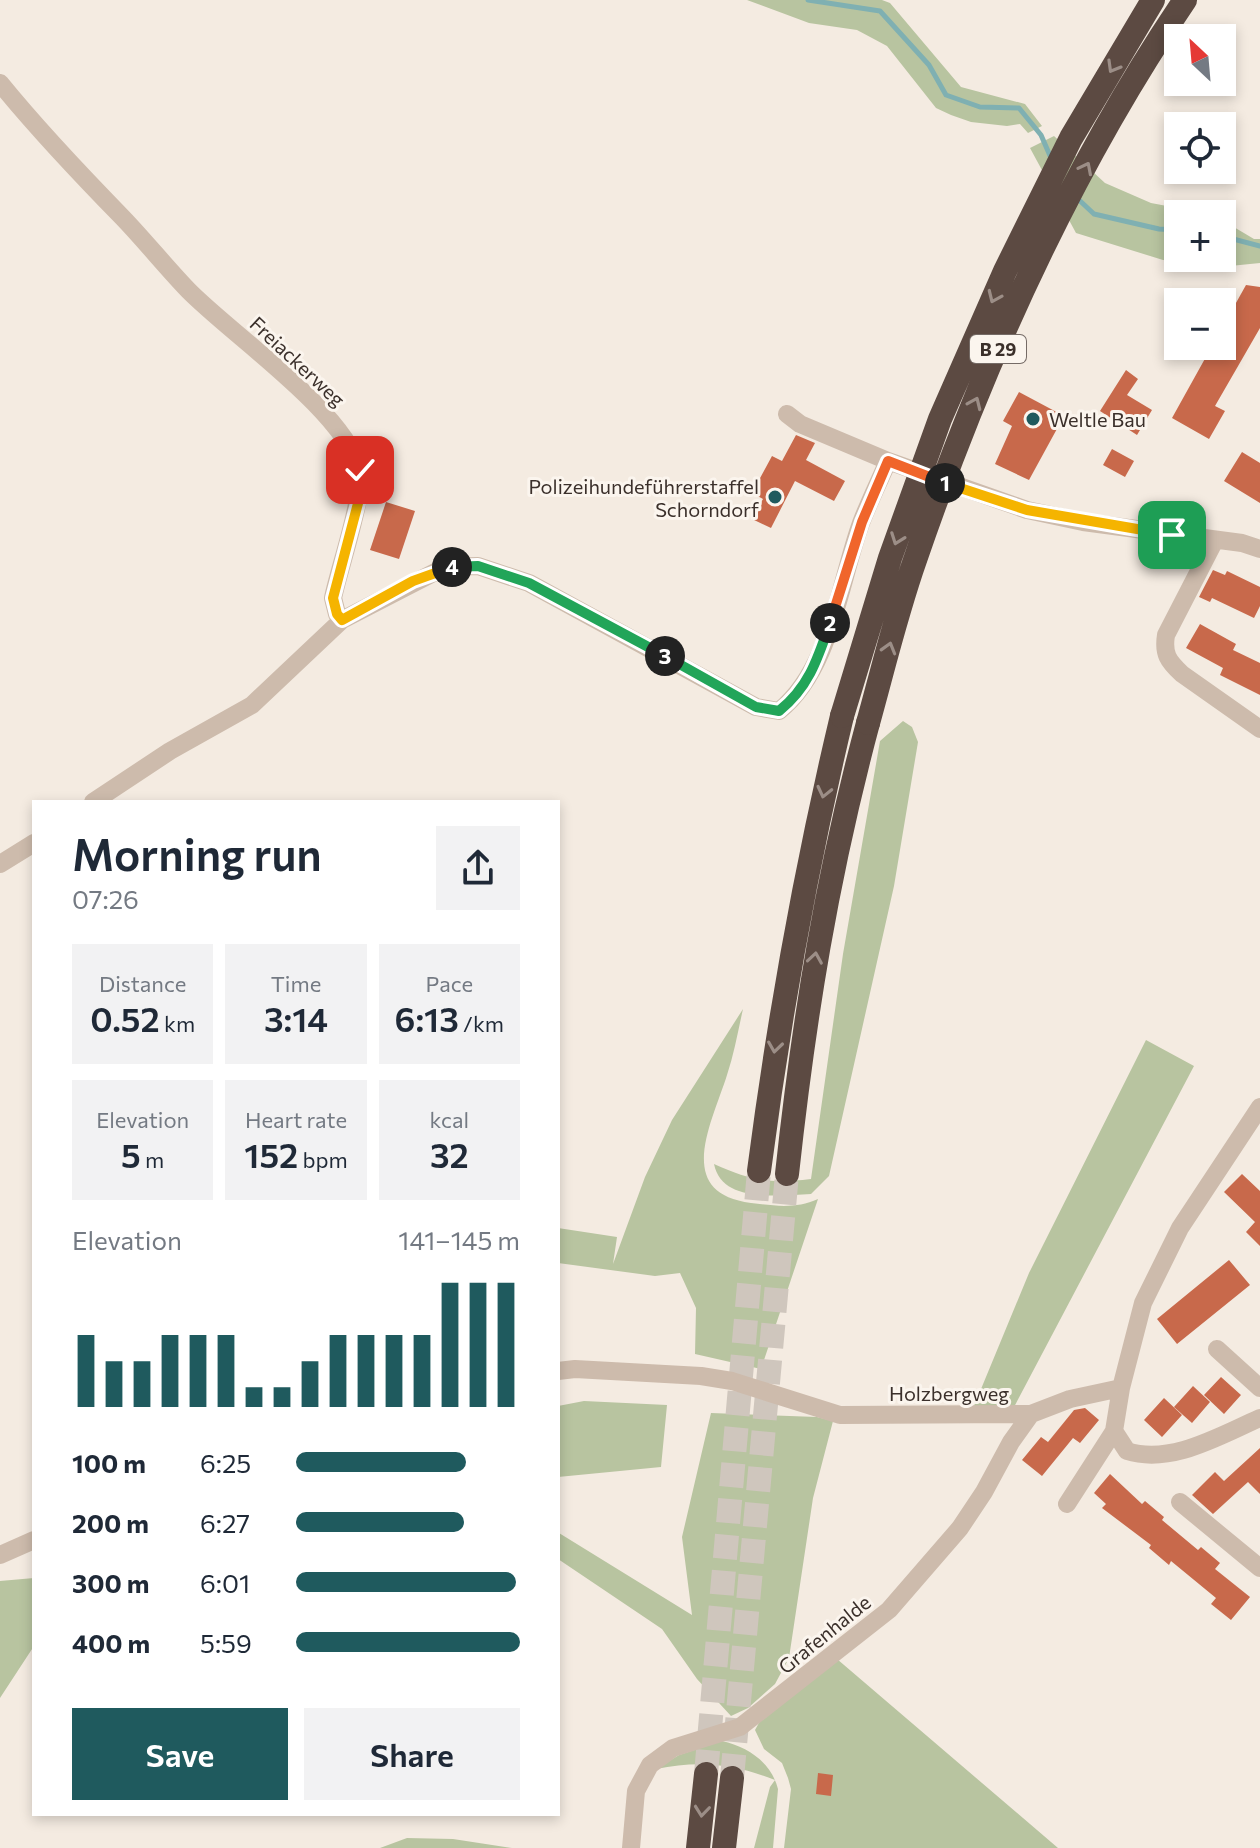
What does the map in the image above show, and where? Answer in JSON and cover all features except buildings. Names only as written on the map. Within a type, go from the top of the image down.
[{"type":"highway","name":"B 29","points":[[759,1171],[775,1042],[811,845],[842,716],[890,558],[946,406],[1005,271],[1071,138],[1153,0]]},
{"type":"highway","name":"B 29","points":[[787,1174],[801,1039],[839,831],[914,563],[963,430],[1029,278],[1101,138],[1185,0]]},
{"type":"highway","points":[[698,1848],[706,1774]]},
{"type":"highway","points":[[724,1848],[732,1778]]},
{"type":"street","name":"Freiackerweg","points":[[0,83],[60,156],[124,219],[189,291],[322,411],[351,447],[360,470],[361,492],[333,598],[342,620]]},
{"type":"street","points":[[787,414],[800,424],[888,461],[1027,510],[1083,522],[1260,549]]},
{"type":"street","points":[[96,800],[170,751],[252,705],[342,620],[445,567],[478,566],[529,583],[756,707],[779,711],[796,698],[814,672],[862,522],[888,461]]},
{"type":"street","points":[[1215,540],[1166,635],[1164,650],[1170,663],[1260,729]]},
{"type":"street","points":[[0,864],[32,844]]},
{"type":"street","points":[[1067,1504],[1114,1431],[1121,1388],[1143,1303],[1180,1228],[1260,1107]]},
{"type":"street","points":[[1217,1349],[1260,1388]]},
{"type":"street","name":"Holzbergweg","points":[[560,1371],[701,1376],[732,1381],[840,1415],[1031,1414],[1070,1399],[1121,1388]]},
{"type":"street","name":"Grafenhalde","points":[[631,1848],[636,1791],[650,1765],[673,1748],[740,1727],[889,1610],[960,1528],[1031,1414]]},
{"type":"street","points":[[994,1416],[1011,1442]]},
{"type":"street","points":[[1114,1431],[1127,1451],[1148,1457],[1199,1445],[1260,1418]]},
{"type":"street","points":[[1180,1502],[1260,1568]]},
{"type":"street","points":[[0,1555],[32,1541]]},
{"type":"green space","points":[[747,0],[882,0],[890,3],[961,87],[1025,104],[1042,126],[1028,133],[1020,124],[1007,126],[971,122],[951,115],[936,108],[887,46],[857,30],[809,23]]},
{"type":"green space","points":[[1054,136],[1105,183],[1164,205],[1164,260],[1076,233],[1030,148]]},
{"type":"green space","points":[[1236,228],[1254,239],[1260,239],[1260,263],[1236,265]]},
{"type":"green space","points":[[903,721],[912,727],[918,742],[894,886],[829,1176],[811,1194],[768,1195],[740,1191],[728,1186],[719,1177],[714,1164],[761,1180],[811,1179],[843,954],[880,741]]},
{"type":"green space","points":[[743,1009],[729,1067],[707,1134],[705,1171],[712,1186],[727,1197],[751,1203],[777,1206],[818,1199],[761,1369],[695,1354],[696,1308],[680,1273],[655,1276],[560,1263],[560,1228],[617,1237],[613,1264],[645,1177],[672,1120]]},
{"type":"green space","points":[[1146,1040],[1194,1066],[1013,1409],[974,1406],[1029,1273]]},
{"type":"green space","points":[[584,1401],[667,1405],[661,1467],[560,1477],[560,1406]]},
{"type":"green space","points":[[711,1413],[817,1417],[833,1421],[813,1498],[789,1658],[775,1684],[748,1708],[731,1716],[697,1679],[662,1629],[560,1560],[560,1534],[692,1615],[682,1537]]},
{"type":"green space","points":[[32,1578],[32,1649],[0,1698],[0,1581]]},
{"type":"green space","points":[[837,1659],[1058,1848],[784,1848],[791,1789],[782,1763],[764,1749],[755,1730],[760,1721]]},
{"type":"green space","points":[[722,1741],[741,1747],[757,1757],[775,1780],[717,1765],[656,1769],[679,1755]]},
{"type":"green space","points":[[775,1780],[778,1789],[773,1848],[754,1848],[770,1787]]},
{"type":"green space","points":[[407,1838],[453,1839],[512,1848],[380,1848]]},
{"type":"waterway","points":[[808,0],[880,11],[929,65],[946,95],[980,107],[1019,108],[1041,135],[1051,158]]},
{"type":"waterway","points":[[1078,199],[1094,214],[1164,229]]},
{"type":"waterway","points":[[1236,240],[1260,246]]},
{"type":"tunnel","points":[[706,1774],[759,1171]]},
{"type":"tunnel","points":[[732,1778],[787,1174]]},
{"type":"place","name":"Weltle Bau","points":[[1033,419]]},
{"type":"place","name":"Polizeihundeführerstaffel Schorndorf","points":[[775,497]]},
{"type":"route","points":[[360,470],[361,492],[342,553],[333,598],[342,620],[445,567],[478,566],[529,583],[756,707],[779,711],[796,698],[814,672],[862,522],[888,461],[1027,510],[1172,535]]}]
